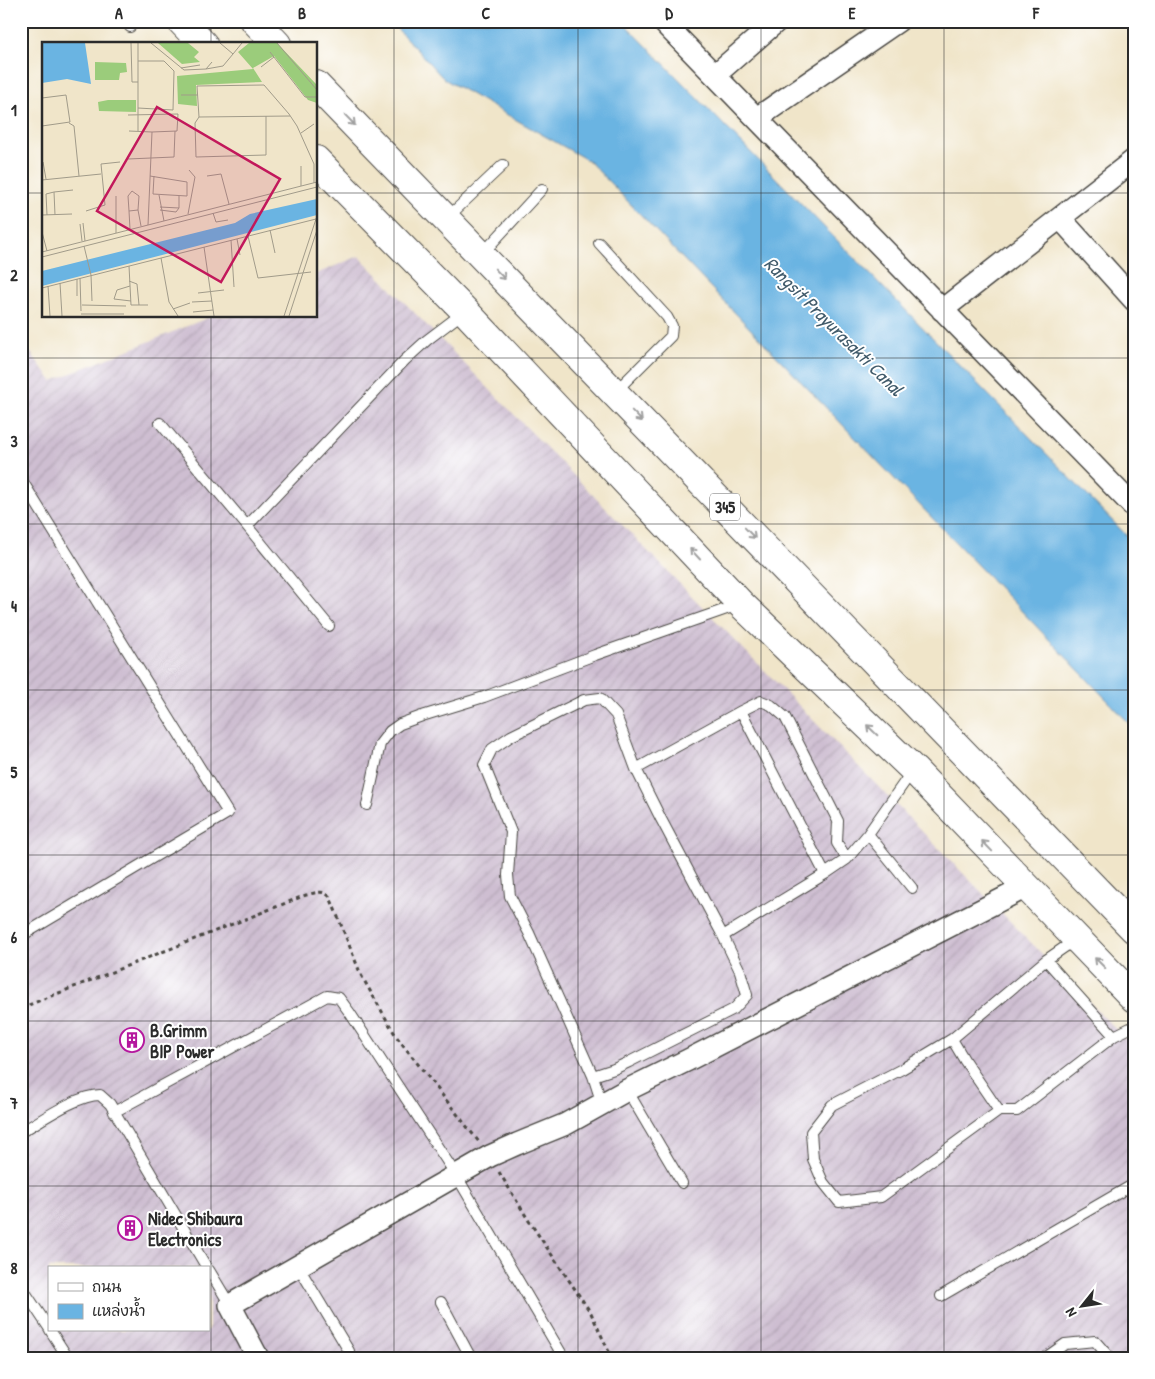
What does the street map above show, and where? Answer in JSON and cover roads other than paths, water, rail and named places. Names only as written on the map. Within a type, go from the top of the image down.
[{"type":"main road","points":[[181,21],[200,42]]},
{"type":"main road","points":[[255,21],[275,42]]},
{"type":"main road","name":"345","points":[[318,86],[1134,929]]},
{"type":"main road","points":[[318,162],[465,311],[741,604],[914,770],[1134,998]]},
{"type":"street","points":[[662,21],[1134,507]]},
{"type":"street","points":[[715,75],[777,21]]},
{"type":"street","points":[[757,118],[898,21]]},
{"type":"street","points":[[942,310],[1134,160]]},
{"type":"street","points":[[1060,218],[1134,300]]},
{"type":"street","points":[[258,1358],[230,1305],[490,1156],[566,1124],[627,1090],[1026,886]]},
{"type":"lane","points":[[446,219],[503,165]]},
{"type":"lane","points":[[481,255],[542,189]]},
{"type":"lane","points":[[600,243],[667,317],[672,326],[671,336],[614,393]]},
{"type":"lane","points":[[247,526],[405,360],[427,340],[465,311]]},
{"type":"lane","points":[[160,423],[329,626]]},
{"type":"lane","points":[[21,479],[228,813],[21,936]]},
{"type":"lane","points":[[367,805],[380,744],[390,731],[400,724],[484,697],[594,655],[741,604]]},
{"type":"lane","points":[[593,1076],[629,1062],[734,1009],[747,995],[740,971],[723,936],[660,819],[636,769],[616,715],[600,698],[584,700],[511,736],[492,749],[484,765],[511,832],[508,875],[510,896],[529,933],[593,1076],[602,1104]]},
{"type":"lane","points":[[636,769],[761,701],[771,705],[785,717],[838,821],[837,843],[847,859]]},
{"type":"lane","points":[[740,711],[825,874]]},
{"type":"lane","points":[[723,936],[847,859],[868,834],[914,770]]},
{"type":"lane","points":[[868,834],[912,888]]},
{"type":"lane","points":[[1076,939],[1046,960],[952,1039],[902,1069],[832,1105],[811,1132],[813,1159],[823,1182],[839,1202],[881,1197],[1000,1110],[1017,1111],[1114,1036],[1134,1026]]},
{"type":"lane","points":[[1046,960],[1114,1036]]},
{"type":"lane","points":[[114,1112],[327,996],[339,998],[456,1175],[564,1358]]},
{"type":"lane","points":[[952,1039],[965,1061],[1000,1110]]},
{"type":"lane","points":[[627,1090],[682,1183]]},
{"type":"lane","points":[[21,1132],[78,1099],[91,1095],[100,1095],[110,1104],[206,1266]]},
{"type":"lane","points":[[941,1296],[1134,1184]]},
{"type":"lane","points":[[298,1266],[349,1351]]},
{"type":"lane","points":[[210,1272],[230,1305]]},
{"type":"lane","points":[[21,1286],[48,1327]]},
{"type":"lane","points":[[441,1302],[471,1358]]},
{"type":"lane","points":[[51,1332],[68,1358]]},
{"type":"lane","points":[[1045,1358],[1065,1344],[1095,1341],[1110,1358]]},
{"type":"water","name":"Rangsit Prayurasakti Canal","points":[[390,21],[622,21],[1134,543],[1134,728],[589,161],[444,79]]},
{"type":"place","name":"B.Grimm BIP Power","points":[[132,1040]]},
{"type":"place","name":"Nidec Shibaura Electronics","points":[[130,1228]]}]
